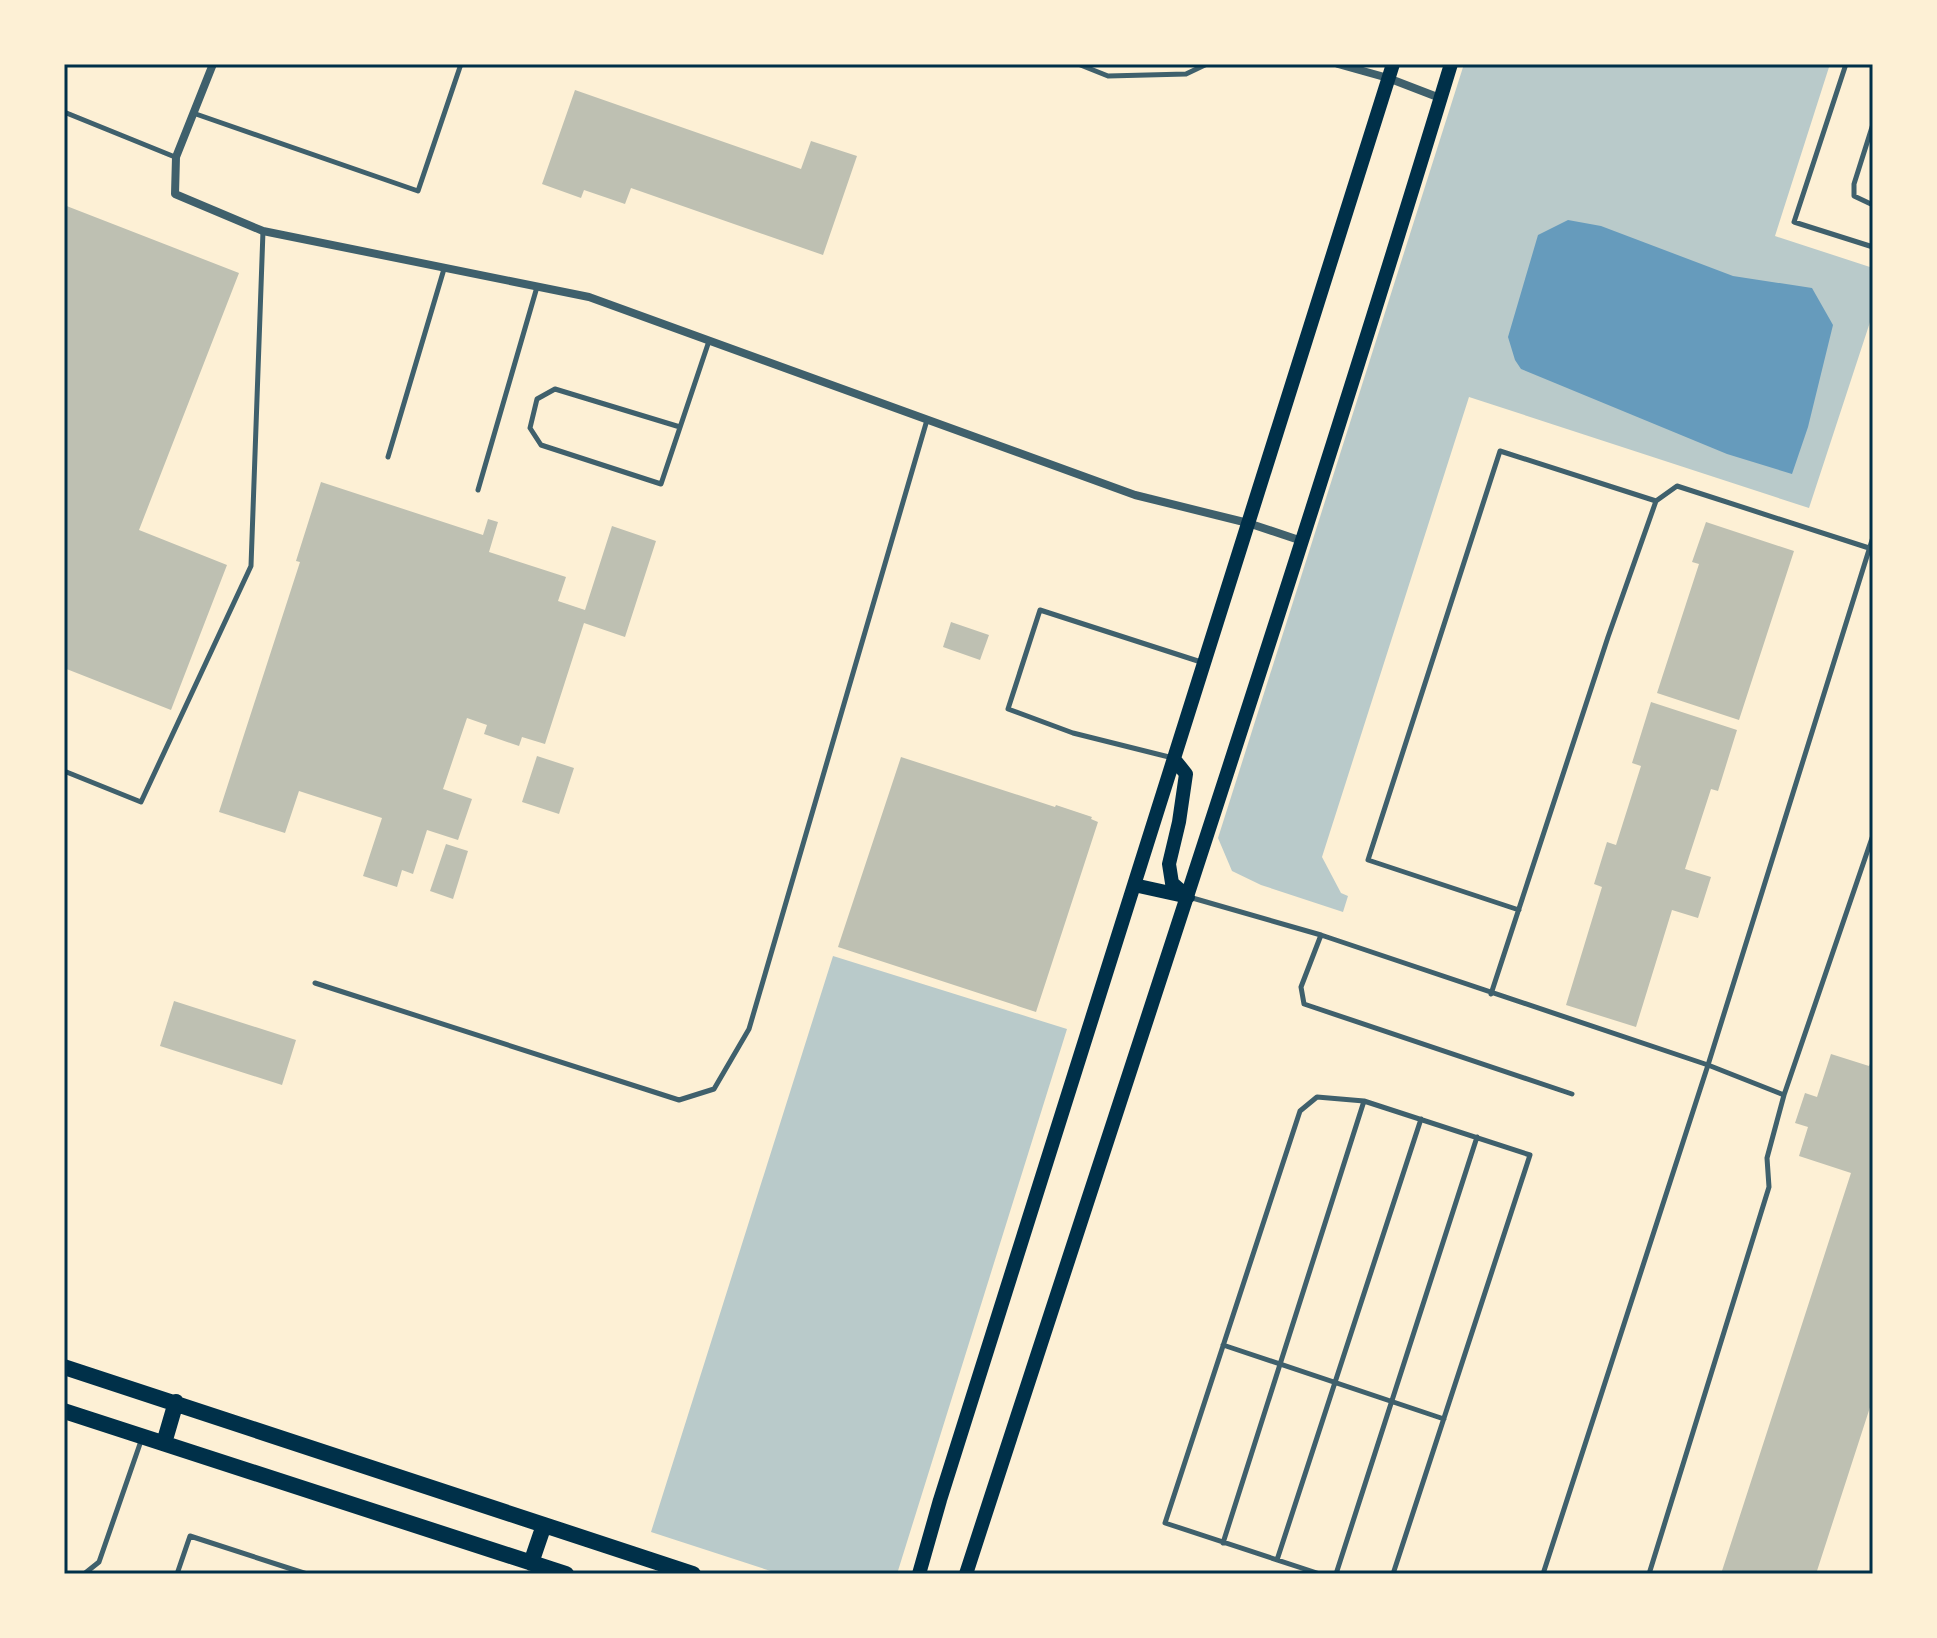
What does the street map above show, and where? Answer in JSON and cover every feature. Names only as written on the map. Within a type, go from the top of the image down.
[{"type":"main road","points":[[966,1574],[1188,897],[1451,64]]},
{"type":"main road","points":[[919,1574],[1390,71]]},
{"type":"main road","points":[[1174,759],[1186,774],[1169,864],[1172,883],[1188,897]]},
{"type":"main road","points":[[1134,885],[1188,897]]},
{"type":"main road","points":[[64,1367],[693,1574]]},
{"type":"main road","points":[[164,1443],[176,1402]]},
{"type":"main road","points":[[64,1411],[529,1568],[566,1574]]},
{"type":"main road","points":[[529,1568],[544,1525]]},
{"type":"street","points":[[213,64],[176,157],[175,194],[263,231],[589,297],[1135,495],[1248,523],[1302,541]]},
{"type":"street","points":[[1338,64],[1390,71],[1440,98]]},
{"type":"lane","points":[[193,113],[418,191],[461,64]]},
{"type":"lane","points":[[1078,64],[1108,76],[1186,74],[1207,64]]},
{"type":"lane","points":[[1846,64],[1794,222],[1873,247]]},
{"type":"lane","points":[[64,112],[176,157]]},
{"type":"lane","points":[[1873,124],[1854,184],[1854,196],[1873,205]]},
{"type":"lane","points":[[64,771],[141,802],[251,566],[263,231]]},
{"type":"lane","points":[[388,457],[444,268]]},
{"type":"lane","points":[[478,490],[537,287]]},
{"type":"lane","points":[[680,427],[555,389],[537,399],[530,428],[541,445],[661,484],[709,341]]},
{"type":"lane","points":[[315,983],[679,1100],[714,1089],[749,1029],[927,420]]},
{"type":"lane","points":[[1519,910],[1368,860],[1500,451],[1656,501]]},
{"type":"lane","points":[[1491,994],[1656,501],[1677,486],[1869,548]]},
{"type":"lane","points":[[1543,1574],[1708,1065],[1873,537]]},
{"type":"lane","points":[[1174,759],[1073,733],[1008,709],[1040,610],[1203,663]]},
{"type":"lane","points":[[1649,1574],[1769,1187],[1767,1158],[1784,1095],[1873,835]]},
{"type":"lane","points":[[1188,897],[1321,935],[1708,1065],[1784,1095]]},
{"type":"lane","points":[[1321,935],[1301,987],[1304,1004],[1572,1094]]},
{"type":"lane","points":[[1320,1574],[1165,1523],[1300,1111],[1317,1097],[1364,1101],[1530,1155],[1393,1574]]},
{"type":"lane","points":[[1223,1543],[1364,1101]]},
{"type":"lane","points":[[1277,1560],[1421,1119]]},
{"type":"lane","points":[[1336,1574],[1477,1137]]},
{"type":"lane","points":[[1223,1345],[1444,1419]]},
{"type":"lane","points":[[84,1574],[99,1562],[143,1436]]},
{"type":"lane","points":[[177,1574],[190,1536],[307,1574]]},
{"type":"shaded area","points":[[1464,64],[1830,64],[1775,236],[1873,268],[1873,313],[1809,508],[1469,397],[1322,857],[1341,893],[1348,896],[1343,912],[1261,885],[1232,871],[1218,838]]},
{"type":"shaded area","points":[[833,956],[1067,1029],[897,1574],[780,1574],[651,1532]]},
{"type":"water","points":[[1568,220],[1601,226],[1733,276],[1812,288],[1833,325],[1808,427],[1792,474],[1727,454],[1521,369],[1508,337],[1538,235]]},
{"type":"building","points":[[575,90],[801,169],[811,141],[857,156],[823,255],[631,188],[625,204],[584,190],[581,198],[542,184]]},
{"type":"building","points":[[64,205],[239,273],[139,530],[227,565],[171,710],[64,668]]},
{"type":"building","points":[[321,482],[483,535],[488,519],[498,522],[489,552],[566,577],[558,601],[585,610],[612,526],[656,541],[625,637],[584,623],[545,744],[522,737],[519,746],[484,734],[487,725],[467,718],[443,789],[472,799],[458,840],[427,830],[413,874],[402,870],[397,887],[363,876],[382,818],[299,791],[285,833],[219,812],[300,562],[296,561]]},
{"type":"building","points":[[1706,522],[1794,551],[1739,720],[1657,693],[1699,564],[1692,562]]},
{"type":"building","points":[[951,622],[989,635],[980,660],[943,647]]},
{"type":"building","points":[[1651,702],[1737,730],[1718,791],[1711,789],[1685,869],[1711,877],[1698,918],[1672,910],[1636,1027],[1566,1005],[1602,887],[1594,884],[1607,842],[1616,845],[1641,766],[1632,763]]},
{"type":"building","points":[[537,756],[574,768],[559,814],[522,802]]},
{"type":"building","points":[[901,757],[1056,805],[1098,822],[1036,1012],[838,947]]},
{"type":"building","points":[[446,844],[468,851],[453,899],[430,891]]},
{"type":"building","points":[[174,1001],[296,1040],[282,1085],[160,1046]]},
{"type":"building","points":[[1831,1054],[1869,1066],[1873,1057],[1873,1398],[1816,1574],[1721,1574],[1851,1173],[1799,1156],[1808,1127],[1795,1123],[1805,1093],[1817,1097]]}]
